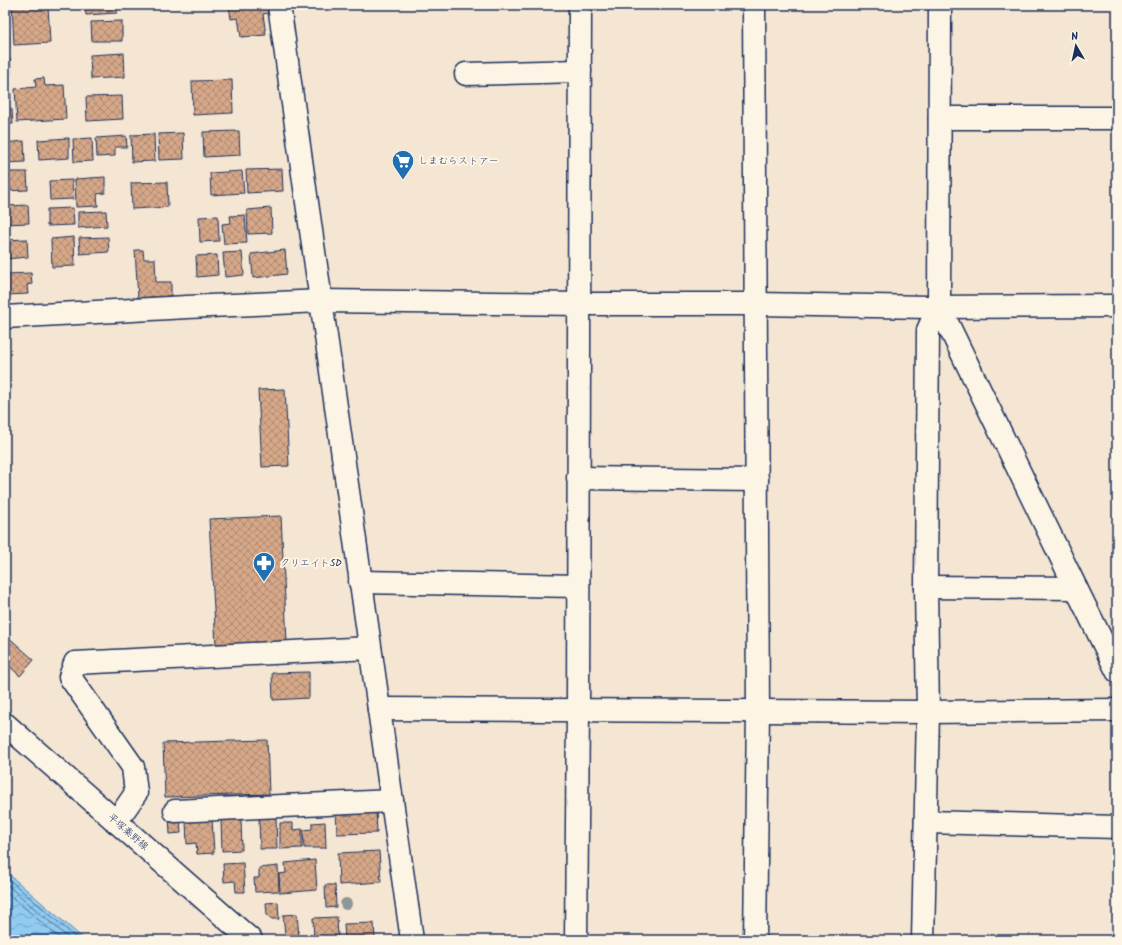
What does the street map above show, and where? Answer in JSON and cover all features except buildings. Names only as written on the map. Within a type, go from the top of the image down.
[{"type":"street","points":[[279,5],[412,940]]},
{"type":"street","points":[[576,940],[580,5]]},
{"type":"street","points":[[754,5],[758,711],[755,940]]},
{"type":"street","points":[[923,940],[928,712],[926,588],[928,330],[939,306],[940,5]]},
{"type":"street","points":[[466,74],[580,71]]},
{"type":"street","points":[[940,118],[1117,118]]},
{"type":"street","points":[[5,317],[187,306],[321,301],[579,304],[1117,306]]},
{"type":"street","points":[[939,306],[1076,588],[1111,647],[1117,671]]},
{"type":"street","points":[[578,478],[756,480]]},
{"type":"street","points":[[360,582],[578,586]]},
{"type":"street","points":[[926,588],[1076,588]]},
{"type":"street","points":[[116,822],[136,793],[134,767],[70,677],[75,663],[370,648]]},
{"type":"street","points":[[379,708],[928,712],[1117,710]]},
{"type":"street","name":"平塚秦野線","points":[[5,724],[251,940]]},
{"type":"street","points":[[175,811],[392,801]]},
{"type":"street","points":[[926,822],[1117,827]]},
{"type":"water","points":[[5,871],[85,940],[5,940]]},
{"type":"place","name":"しまむらストアー","points":[[403,180]]},
{"type":"place","name":"クリエイトSD","points":[[264,582]]}]
